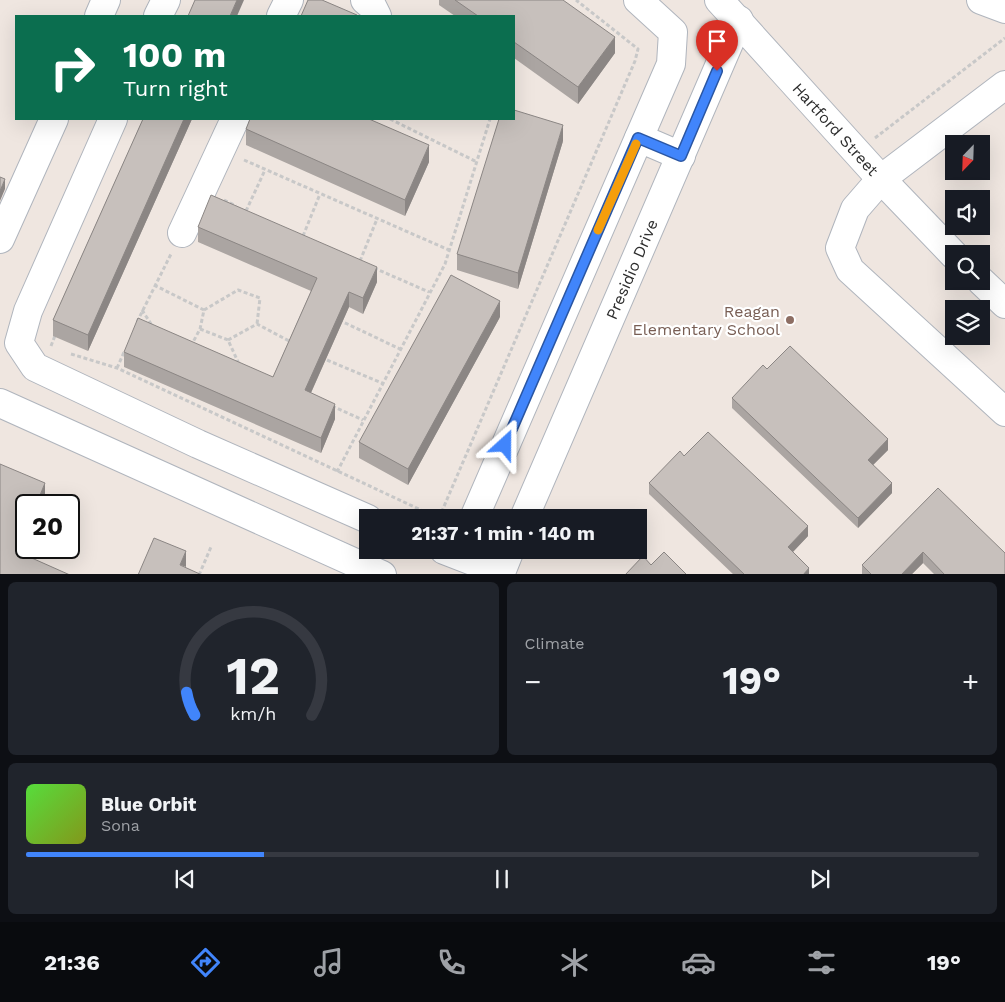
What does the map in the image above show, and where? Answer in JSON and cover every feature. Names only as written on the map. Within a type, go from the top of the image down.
[{"type":"street","points":[[99,15],[106,0]]},
{"type":"street","points":[[158,15],[166,0]]},
{"type":"street","points":[[282,15],[289,0]]},
{"type":"street","points":[[365,0],[376,15]]},
{"type":"street","points":[[478,509],[671,64],[673,32],[638,0]]},
{"type":"street","name":"Hartford Street","points":[[719,0],[880,179],[945,246]]},
{"type":"street","points":[[981,0],[1005,9]]},
{"type":"street","name":"Presidio Drive","points":[[528,509],[739,20]]},
{"type":"street","points":[[1005,85],[880,179],[855,209],[844,232],[840,248],[850,270],[1005,412]]},
{"type":"street","points":[[0,239],[54,120]]},
{"type":"street","points":[[113,120],[28,311],[18,343],[35,367],[198,444],[359,515]]},
{"type":"street","points":[[182,233],[235,120]]},
{"type":"street","points":[[638,138],[681,156]]},
{"type":"street","points":[[0,403],[382,574]]},
{"type":"street","points":[[479,559],[504,566]]},
{"type":"path","points":[[442,509],[635,60],[638,48],[576,0]]},
{"type":"path","points":[[871,141],[1005,38]]},
{"type":"path","points":[[392,120],[477,162]]},
{"type":"path","points":[[337,472],[445,264],[490,120]]},
{"type":"path","points":[[220,150],[449,250]]},
{"type":"path","points":[[246,211],[265,170]]},
{"type":"path","points":[[207,179],[216,197],[255,214]]},
{"type":"path","points":[[303,236],[320,194]]},
{"type":"path","points":[[360,261],[377,219]]},
{"type":"path","points":[[295,232],[311,240]]},
{"type":"path","points":[[134,329],[154,285],[182,233]]},
{"type":"path","points":[[352,258],[429,292]]},
{"type":"path","points":[[154,285],[204,310]]},
{"type":"path","points":[[192,344],[200,329],[204,310],[238,290],[260,298],[257,324]]},
{"type":"path","points":[[142,310],[154,328]]},
{"type":"path","points":[[330,315],[400,349]]},
{"type":"path","points":[[228,340],[257,324]]},
{"type":"path","points":[[257,324],[291,342]]},
{"type":"path","points":[[51,346],[58,328]]},
{"type":"path","points":[[144,328],[154,328],[161,331]]},
{"type":"path","points":[[200,329],[228,340],[239,364]]},
{"type":"path","points":[[22,332],[56,349]]},
{"type":"path","points":[[185,341],[200,348]]},
{"type":"path","points":[[117,368],[127,345]]},
{"type":"path","points":[[65,352],[117,368],[418,509]]},
{"type":"path","points":[[327,360],[382,383]]},
{"type":"path","points":[[231,361],[248,368]]},
{"type":"path","points":[[328,404],[364,420]]},
{"type":"path","points":[[199,574],[211,547]]},
{"type":"building","points":[[195,0],[237,0],[230,15],[188,15]]},
{"type":"building","points":[[308,0],[322,0],[357,15],[301,15]]},
{"type":"building","points":[[455,0],[563,0],[615,37],[578,87],[515,43],[515,15],[477,15]]},
{"type":"building","points":[[515,110],[563,125],[518,273],[457,254],[499,120],[515,120]]},
{"type":"building","points":[[143,120],[184,120],[88,335],[53,320]]},
{"type":"building","points":[[250,120],[371,120],[429,145],[405,200],[246,129]]},
{"type":"building","points":[[0,177],[5,179],[0,191]]},
{"type":"building","points":[[211,195],[377,267],[363,298],[349,292],[305,390],[335,404],[321,438],[124,352],[138,318],[273,377],[317,278],[198,227]]},
{"type":"building","points":[[451,275],[500,301],[408,469],[359,442]]},
{"type":"building","points":[[790,346],[888,439],[868,460],[892,483],[858,518],[732,398],[763,365],[767,369]]},
{"type":"building","points":[[708,432],[808,526],[788,547],[809,568],[804,574],[744,574],[649,483],[680,451],[684,456]]},
{"type":"building","points":[[0,464],[45,483],[40,494],[15,494],[15,559],[34,559],[68,574],[0,574]]},
{"type":"building","points":[[938,488],[1005,553],[1005,574],[944,574],[923,552],[902,574],[871,574],[862,565]]},
{"type":"building","points":[[154,538],[186,551],[180,565],[200,574],[138,574]]},
{"type":"building","points":[[664,552],[686,574],[626,574],[640,559],[646,559],[651,565]]},
{"type":"slow traffic","points":[[598,230],[636,144]]},
{"type":"place","name":"Reagan Elementary School","points":[[790,320]]},
{"type":"route","points":[[505,445],[638,138],[681,156],[717,71]]}]
